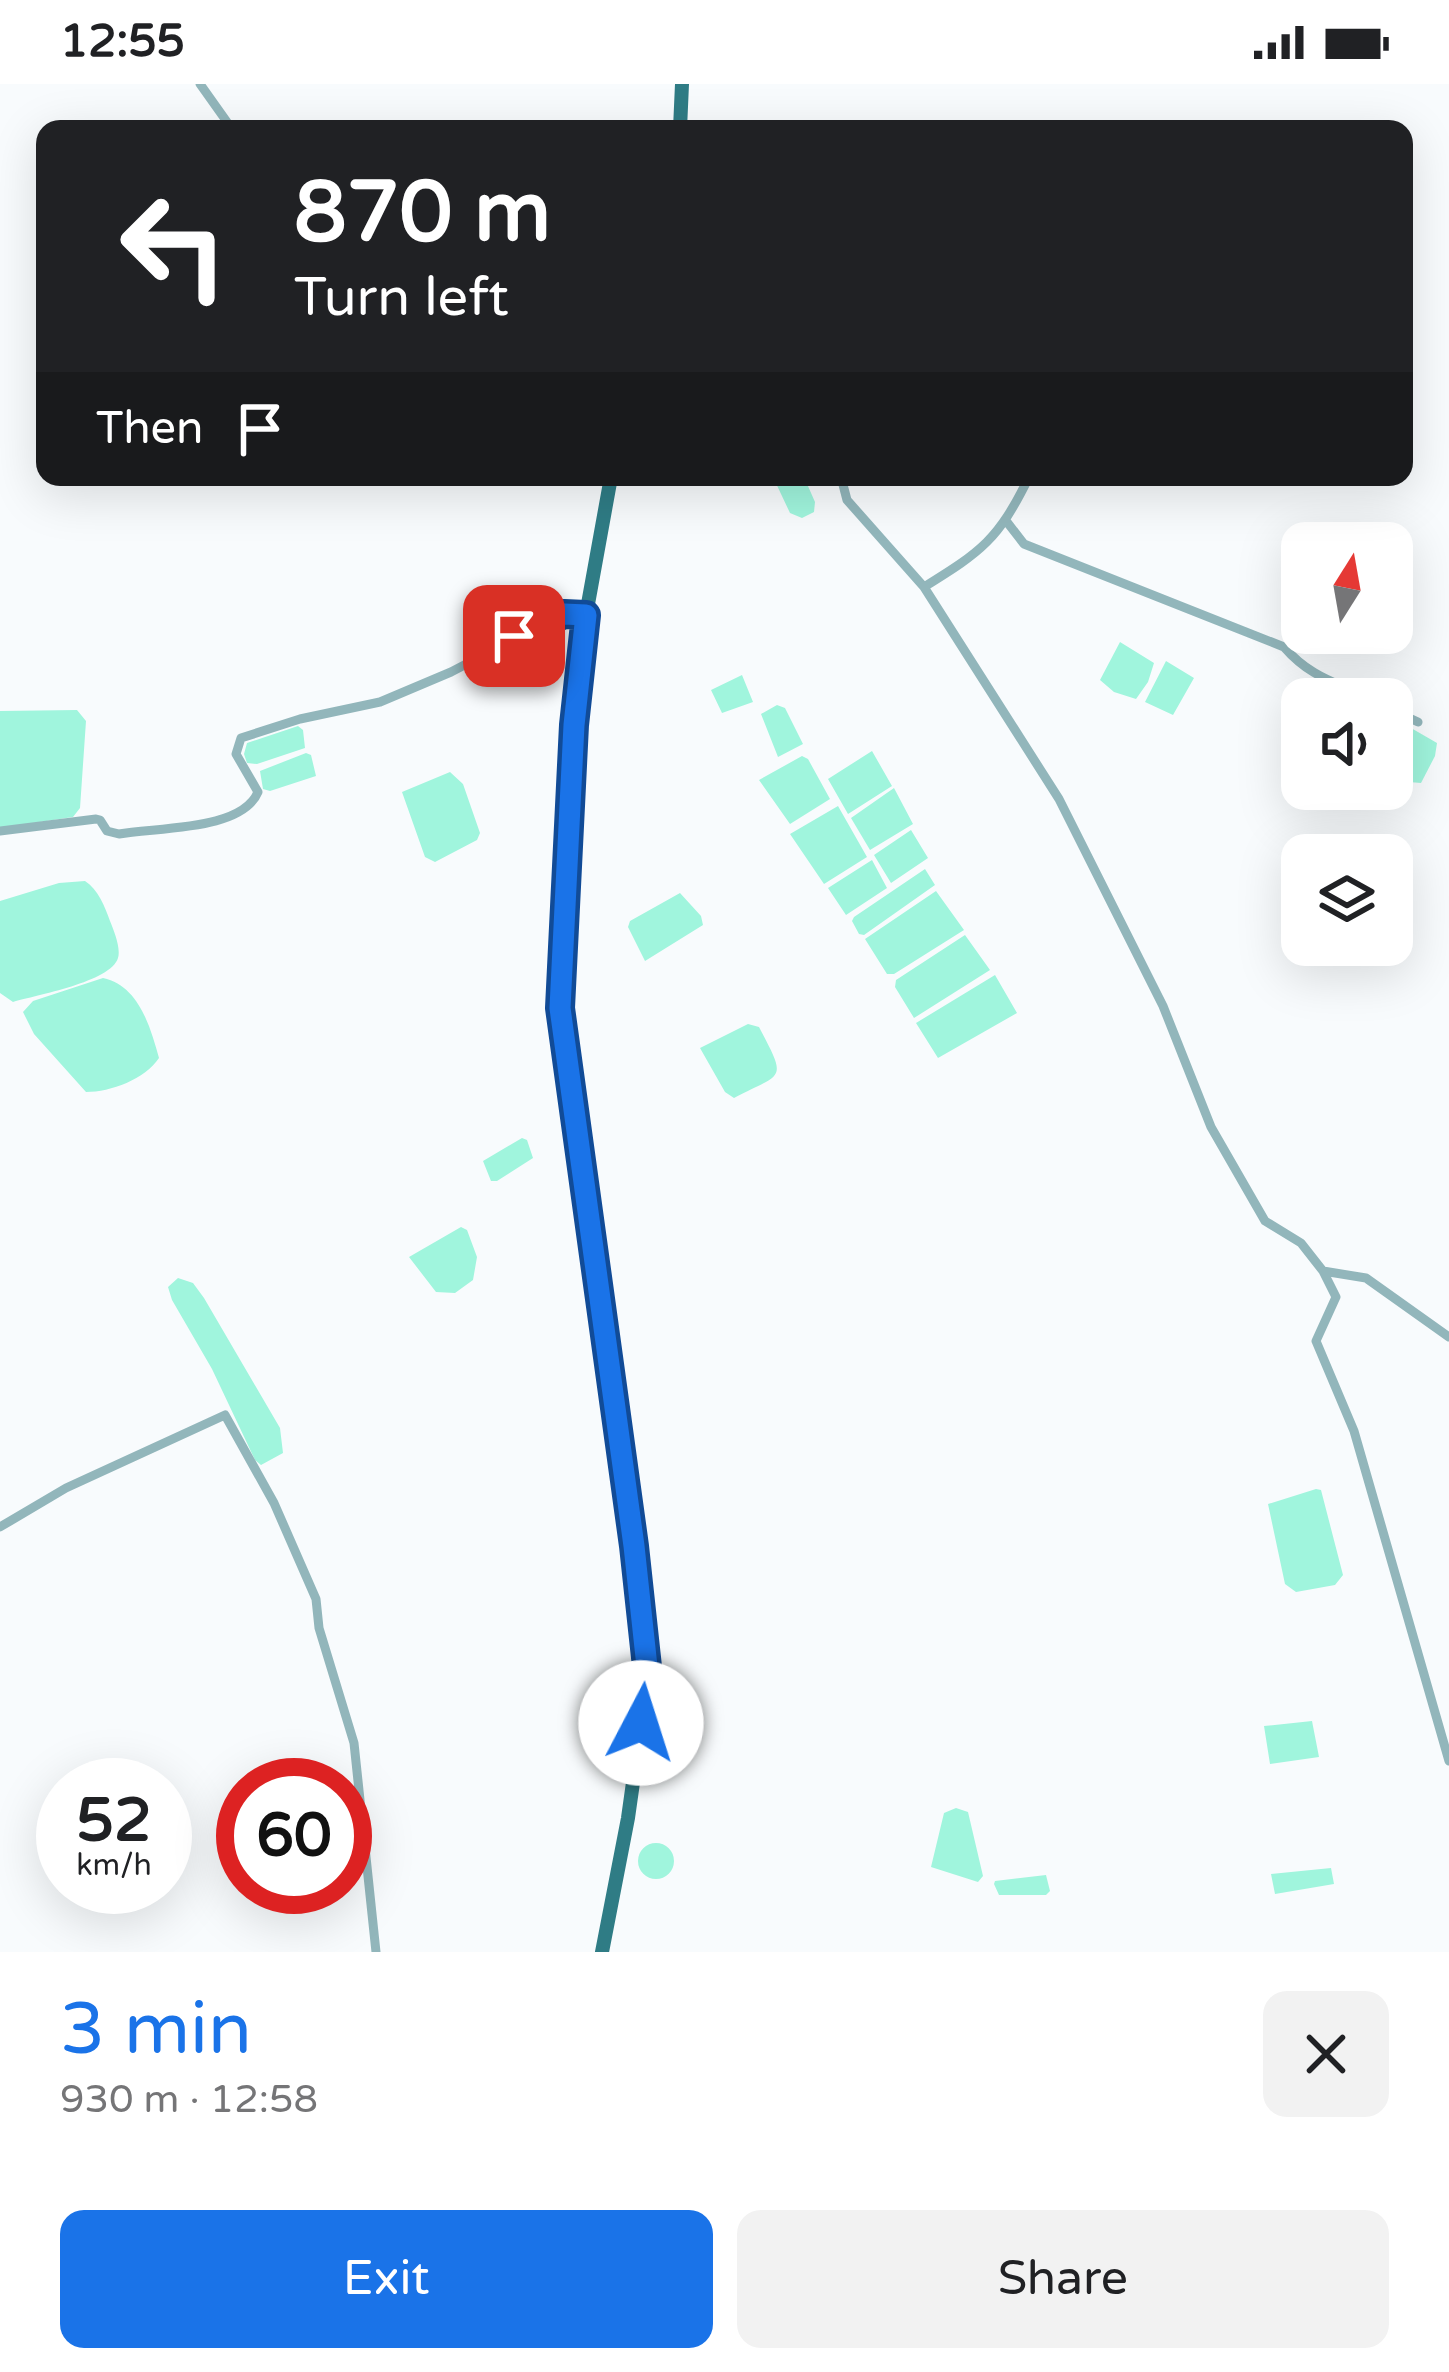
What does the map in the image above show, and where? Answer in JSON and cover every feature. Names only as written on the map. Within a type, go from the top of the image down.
[{"type":"main road","points":[[680,120],[682,84]]},
{"type":"main road","points":[[602,1952],[628,1818],[648,1676],[560,1008],[574,725],[586,615],[609,486]]},
{"type":"street","points":[[200,84],[226,120]]},
{"type":"street","points":[[843,486],[847,500],[924,587],[1059,799],[1163,1006],[1211,1127],[1265,1221],[1301,1243],[1336,1297],[1316,1341],[1354,1431],[1449,1762]]},
{"type":"street","points":[[924,587],[979,552],[1007,522],[1025,486]]},
{"type":"street","points":[[1007,522],[1024,544],[1284,647],[1297,664],[1323,678]]},
{"type":"street","points":[[0,832],[96,819],[107,831],[119,834],[223,819],[246,810],[258,792],[236,754],[241,738],[300,719],[380,702],[564,614],[586,615]]},
{"type":"street","points":[[1413,720],[1418,722]]},
{"type":"street","points":[[1323,1271],[1366,1278],[1449,1337]]},
{"type":"street","points":[[0,1527],[66,1488],[225,1415],[274,1503],[316,1599],[319,1628],[354,1743],[376,1952]]},
{"type":"shaded area","points":[[777,486],[808,486],[814,512],[802,518],[790,513]]},
{"type":"shaded area","points":[[1120,642],[1154,663],[1136,699],[1114,692],[1100,680]]},
{"type":"shaded area","points":[[1166,661],[1194,678],[1173,715],[1145,702]]},
{"type":"shaded area","points":[[742,675],[753,702],[722,713],[711,690]]},
{"type":"shaded area","points":[[777,705],[785,708],[803,744],[778,757],[761,714]]},
{"type":"shaded area","points":[[77,710],[86,721],[80,808],[73,817],[0,828],[0,711]]},
{"type":"shaded area","points":[[298,726],[305,748],[247,763],[247,743]]},
{"type":"shaded area","points":[[1413,729],[1437,743],[1421,783],[1413,782]]},
{"type":"shaded area","points":[[872,751],[892,786],[848,814],[828,779]]},
{"type":"shaded area","points":[[311,755],[316,776],[270,791],[263,789],[260,771]]},
{"type":"shaded area","points":[[802,756],[830,799],[790,824],[759,780]]},
{"type":"shaded area","points":[[450,772],[463,784],[480,833],[477,840],[435,862],[425,857],[402,792]]},
{"type":"shaded area","points":[[894,788],[913,824],[870,850],[851,818]]},
{"type":"shaded area","points":[[838,806],[867,857],[824,884],[790,834]]},
{"type":"shaded area","points":[[911,830],[928,858],[891,883],[874,855]]},
{"type":"shaded area","points":[[872,860],[887,888],[846,915],[828,888]]},
{"type":"shaded area","points":[[925,869],[935,885],[859,934],[854,917]]},
{"type":"shaded area","points":[[85,881],[106,910],[118,958],[88,981],[13,1002],[0,993],[0,901],[59,883]]},
{"type":"shaded area","points":[[936,891],[964,930],[887,974],[865,939]]},
{"type":"shaded area","points":[[680,893],[701,916],[703,925],[645,961],[628,927],[630,921]]},
{"type":"shaded area","points":[[965,935],[990,970],[914,1018],[895,987],[896,980]]},
{"type":"shaded area","points":[[995,975],[1017,1013],[938,1058],[916,1023]]},
{"type":"shaded area","points":[[103,978],[134,998],[159,1058],[127,1083],[86,1092],[34,1034],[23,1012],[33,1001]]},
{"type":"shaded area","points":[[748,1024],[759,1027],[776,1073],[734,1098],[725,1092],[700,1048]]},
{"type":"shaded area","points":[[522,1138],[533,1158],[491,1181],[483,1161]]},
{"type":"shaded area","points":[[461,1227],[467,1230],[477,1257],[473,1280],[455,1293],[436,1292],[409,1257]]},
{"type":"shaded area","points":[[178,1278],[193,1283],[204,1298],[280,1428],[283,1453],[261,1465],[172,1300],[168,1287]]},
{"type":"shaded area","points":[[1321,1490],[1343,1575],[1335,1585],[1296,1592],[1285,1584],[1268,1504]]},
{"type":"shaded area","points":[[1312,1721],[1319,1757],[1270,1764],[1264,1726]]},
{"type":"shaded area","points":[[956,1808],[968,1812],[983,1876],[978,1882],[931,1867],[944,1813]]},
{"type":"shaded area","points":[[656,1843],[669,1848],[674,1861],[669,1874],[656,1879],[643,1874],[638,1861],[643,1848]]},
{"type":"shaded area","points":[[1331,1868],[1334,1884],[1275,1894],[1271,1874]]},
{"type":"shaded area","points":[[1046,1875],[1050,1891],[1046,1895],[999,1895],[994,1884],[995,1881]]},
{"type":"route","points":[[514,636],[564,614],[586,615],[574,725],[560,1008],[634,1546],[648,1676],[641,1723]]}]
